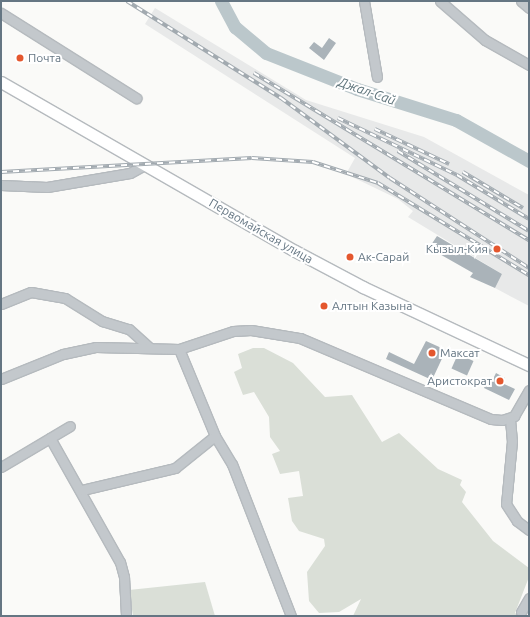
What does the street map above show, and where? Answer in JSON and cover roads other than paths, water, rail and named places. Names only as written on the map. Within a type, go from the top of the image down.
[{"type":"main road","name":"Первомайская улица","points":[[1,82],[356,284],[529,365]]},
{"type":"street","points":[[364,1],[378,77]]},
{"type":"street","points":[[440,1],[485,40],[529,66]]},
{"type":"street","points":[[521,1],[529,8]]},
{"type":"street","points":[[1,13],[136,98]]},
{"type":"street","points":[[1,185],[47,186],[130,173],[146,164]]},
{"type":"street","points":[[1,304],[31,292],[65,298],[102,321],[129,329],[150,348]]},
{"type":"street","points":[[1,379],[63,354],[96,347],[179,349],[233,331],[283,334],[356,360],[479,415],[497,420],[510,419],[518,413],[529,390]]},
{"type":"street","points":[[179,349],[215,436],[232,464],[291,616]]},
{"type":"street","points":[[510,419],[512,441],[506,504],[517,521],[529,530]]},
{"type":"street","points":[[1,467],[70,426]]},
{"type":"street","points":[[82,490],[176,468],[215,436]]},
{"type":"street","points":[[50,438],[82,490],[120,562],[124,577],[126,616]]},
{"type":"street","points":[[521,612],[529,598]]},
{"type":"waterway","name":"Джал-Сай","points":[[221,1],[235,27],[266,53],[357,89],[456,120],[529,161]]},
{"type":"railway","points":[[127,1],[281,98],[390,178],[529,268]]},
{"type":"railway","points":[[254,73],[529,240]]},
{"type":"railway","points":[[338,118],[457,175],[529,219]]},
{"type":"railway","points":[[375,129],[449,164]]},
{"type":"railway","points":[[398,151],[529,231]]},
{"type":"railway","points":[[1,172],[252,158],[313,162],[378,183],[529,275]]},
{"type":"railway","points":[[463,172],[523,208]]},
{"type":"place","name":"Почта","points":[[20,58]]},
{"type":"place","name":"Кызыл-Кия","points":[[497,249]]},
{"type":"place","name":"Ак-Сарай","points":[[350,257]]},
{"type":"place","name":"Алтын Казына","points":[[324,306]]},
{"type":"place","name":"Максат","points":[[432,353]]},
{"type":"place","name":"Аристократ","points":[[500,381]]}]
